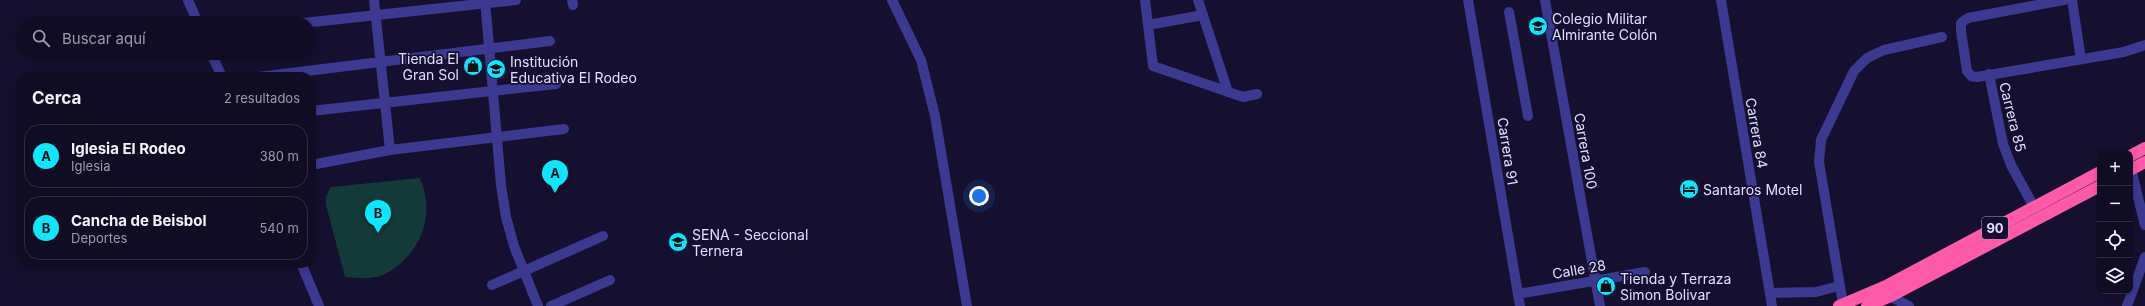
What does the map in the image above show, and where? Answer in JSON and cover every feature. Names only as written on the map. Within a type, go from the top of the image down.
[{"type":"highway","points":[[2133,154],[2145,148]]},
{"type":"highway","points":[[2133,168],[2145,162]]},
{"type":"highway","name":"90","points":[[1867,306],[1888,291],[2097,174]]},
{"type":"highway","name":"90","points":[[1841,305],[1888,291],[2097,187]]},
{"type":"street","points":[[188,0],[195,16]]},
{"type":"street","points":[[374,0],[390,150]]},
{"type":"street","points":[[316,22],[485,2],[516,0]]},
{"type":"street","points":[[892,0],[920,60],[935,116],[967,306]]},
{"type":"street","points":[[1145,0],[1153,66],[1243,97],[1257,94]]},
{"type":"street","points":[[1198,0],[1228,92]]},
{"type":"street","name":"Carrera 91","points":[[1468,0],[1520,306]]},
{"type":"street","name":"Carrera 100","points":[[1545,0],[1600,306]]},
{"type":"street","name":"Carrera 84","points":[[1721,0],[1772,306]]},
{"type":"street","points":[[2064,0],[1968,18],[1961,23],[1967,71],[1971,76],[1989,74],[2124,52],[2145,45]]},
{"type":"street","points":[[2072,0],[2081,59]]},
{"type":"street","points":[[485,2],[497,138],[506,217],[523,271],[538,306]]},
{"type":"street","points":[[1509,12],[1528,116]]},
{"type":"street","points":[[1148,25],[1203,14]]},
{"type":"street","points":[[1841,305],[1819,162],[1821,140],[1854,71],[1868,58],[1884,50],[1942,37]]},
{"type":"street","points":[[299,72],[550,41]]},
{"type":"street","points":[[215,60],[220,72]]},
{"type":"street","name":"Carrera 85","points":[[1989,74],[2003,144],[2011,165],[2034,208]]},
{"type":"street","points":[[316,110],[556,84]]},
{"type":"street","points":[[316,164],[390,150],[564,129]]},
{"type":"street","points":[[2133,177],[2145,224]]},
{"type":"street","points":[[492,285],[603,236]]},
{"type":"street","points":[[2127,306],[2145,257]]},
{"type":"street","points":[[303,268],[319,306]]},
{"type":"street","name":"Calle 28","points":[[1518,294],[1645,272]]},
{"type":"street","points":[[551,306],[610,280]]},
{"type":"street","points":[[1770,293],[1816,292],[1839,286]]},
{"type":"street","points":[[1888,291],[1909,306]]},
{"type":"green space","points":[[420,178],[424,189],[426,212],[422,234],[417,244],[402,262],[383,275],[368,278],[345,277],[326,205],[326,197],[331,187]]},
{"type":"place","name":"Colegio Militar Almirante Colón","points":[[1538,26]]},
{"type":"place","name":"Tienda El Gran Sol","points":[[473,66]]},
{"type":"place","name":"Institución Educativa El Rodeo","points":[[496,69]]},
{"type":"place","name":"Santaros Motel","points":[[1689,189]]},
{"type":"place","name":"Iglesia El Rodeo","points":[[555,193]]},
{"type":"place","name":"Cancha de Beisbol","points":[[378,233]]},
{"type":"place","name":"SENA - Seccional Ternera","points":[[678,242]]},
{"type":"place","name":"Tienda y Terraza Simon Bolivar","points":[[1606,286]]}]
